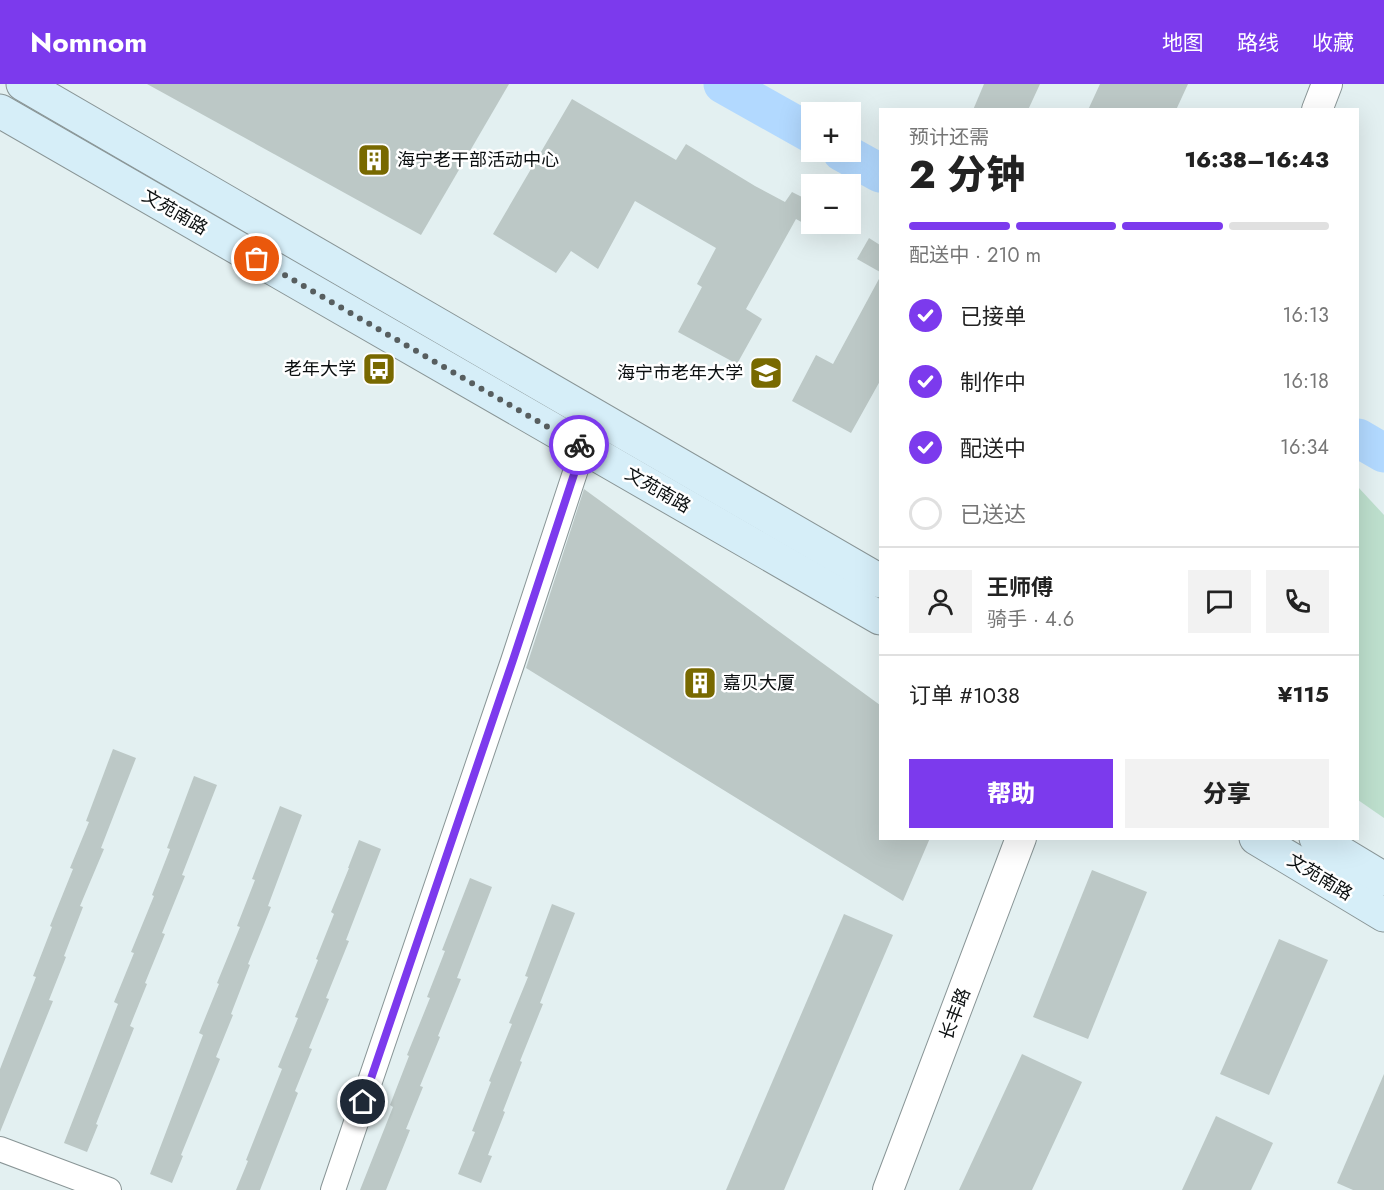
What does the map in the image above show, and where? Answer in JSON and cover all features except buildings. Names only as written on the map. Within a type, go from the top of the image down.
[{"type":"main road","name":"文苑南路","points":[[23,84],[879,580]]},
{"type":"main road","name":"文苑南路","points":[[0,111],[879,617]]},
{"type":"main road","name":"文苑南路","points":[[1259,840],[1384,915]]},
{"type":"main road","name":"文苑南路","points":[[1319,840],[1384,879]]},
{"type":"street","points":[[1318,108],[1328,84]]},
{"type":"street","points":[[333,1190],[510,672],[594,414]]},
{"type":"street","name":"长丰路","points":[[888,1190],[1020,840]]},
{"type":"street","points":[[0,1149],[109,1190]]},
{"type":"green space","points":[[1359,488],[1384,515],[1384,818],[1359,801]]},
{"type":"waterway","points":[[723,84],[801,128]]},
{"type":"waterway","points":[[860,162],[879,172]]},
{"type":"waterway","points":[[1359,439],[1384,453]]},
{"type":"way so far","points":[[257,259],[579,445]]},
{"type":"place","name":"海宁老干部活动中心","points":[[374,160]]},
{"type":"place","name":"老年大学","points":[[379,369]]},
{"type":"place","name":"海宁市老年大学","points":[[766,373]]},
{"type":"place","name":"嘉贝大厦","points":[[700,683]]},
{"type":"route","points":[[363,1102],[521,638],[583,447],[579,445]]}]
